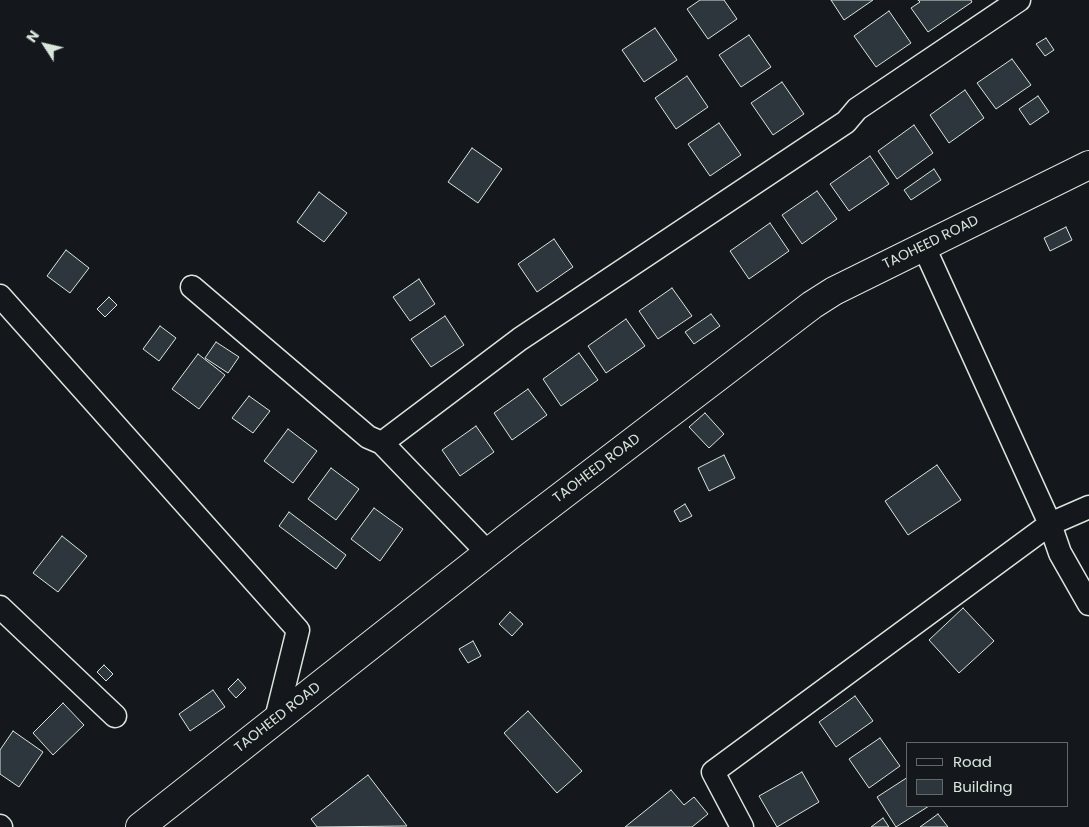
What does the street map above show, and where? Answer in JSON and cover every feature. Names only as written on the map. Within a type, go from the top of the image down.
[{"type":"main road","name":"TAOHEED ROAD","points":[[141,827],[488,553],[812,305],[834,291],[1089,165]]},
{"type":"street","points":[[382,443],[520,339],[846,122],[857,109],[1019,0]]},
{"type":"street","points":[[924,247],[1050,524],[1060,552],[1089,604]]},
{"type":"street","points":[[192,286],[368,437],[382,443],[488,553]]},
{"type":"street","points":[[0,296],[298,630],[276,719]]},
{"type":"street","points":[[742,827],[713,772],[1050,524],[1089,507]]},
{"type":"street","points":[[0,607],[115,716]]},
{"type":"building","points":[[700,0],[724,0],[737,19],[708,39],[687,9]]},
{"type":"building","points":[[831,0],[873,0],[844,20]]},
{"type":"building","points":[[918,0],[971,0],[972,2],[928,32],[911,8],[920,2]]},
{"type":"building","points":[[889,11],[911,43],[876,67],[854,36]]},
{"type":"building","points":[[655,28],[677,60],[644,82],[622,50]]},
{"type":"building","points":[[749,35],[771,67],[741,87],[719,55]]},
{"type":"building","points":[[1046,38],[1054,50],[1045,56],[1036,44]]},
{"type":"building","points":[[1012,59],[1031,85],[996,109],[977,83]]},
{"type":"building","points":[[687,76],[708,107],[676,129],[655,98]]},
{"type":"building","points":[[782,82],[804,114],[773,135],[751,103]]},
{"type":"building","points":[[965,90],[984,118],[949,143],[930,115]]},
{"type":"building","points":[[1038,96],[1049,112],[1030,125],[1019,109]]},
{"type":"building","points":[[719,123],[741,155],[710,176],[688,144]]},
{"type":"building","points":[[914,125],[933,153],[897,179],[878,151]]},
{"type":"building","points":[[472,148],[502,169],[478,203],[448,182]]},
{"type":"building","points":[[870,156],[889,184],[849,211],[830,184]]},
{"type":"building","points":[[934,169],[941,180],[911,200],[904,190]]},
{"type":"building","points":[[817,191],[837,219],[802,244],[782,215]]},
{"type":"building","points":[[319,192],[347,213],[324,242],[297,222]]},
{"type":"building","points":[[770,223],[789,251],[749,279],[730,251]]},
{"type":"building","points":[[1066,227],[1072,240],[1050,251],[1044,238]]},
{"type":"building","points":[[554,239],[573,267],[537,292],[518,264]]},
{"type":"building","points":[[66,250],[89,268],[70,293],[47,276]]},
{"type":"building","points":[[419,279],[435,304],[410,321],[393,297]]},
{"type":"building","points":[[672,288],[692,316],[658,339],[639,311]]},
{"type":"building","points":[[109,297],[117,305],[105,317],[97,309]]},
{"type":"building","points":[[711,314],[720,326],[694,344],[685,332]]},
{"type":"building","points":[[445,316],[464,345],[431,367],[411,339]]},
{"type":"building","points":[[626,319],[645,346],[606,373],[588,346]]},
{"type":"building","points":[[160,326],[176,338],[159,361],[143,349]]},
{"type":"building","points":[[216,342],[239,357],[228,373],[205,358]]},
{"type":"building","points":[[579,353],[598,380],[561,406],[543,379]]},
{"type":"building","points":[[198,354],[225,375],[199,409],[172,389]]},
{"type":"building","points":[[528,389],[547,415],[512,440],[494,413]]},
{"type":"building","points":[[249,396],[270,411],[253,433],[232,418]]},
{"type":"building","points":[[705,413],[724,434],[709,448],[689,427]]},
{"type":"building","points":[[476,426],[494,452],[460,476],[442,450]]},
{"type":"building","points":[[288,429],[317,451],[293,483],[264,461]]},
{"type":"building","points":[[724,455],[735,478],[709,491],[698,468]]},
{"type":"building","points":[[937,465],[961,500],[908,535],[885,501]]},
{"type":"building","points":[[331,468],[359,489],[336,520],[308,499]]},
{"type":"building","points":[[685,504],[692,516],[680,522],[674,511]]},
{"type":"building","points":[[374,508],[403,529],[380,561],[351,539]]},
{"type":"building","points":[[289,512],[346,555],[336,569],[279,526]]},
{"type":"building","points":[[62,536],[87,556],[58,592],[33,573]]},
{"type":"building","points":[[963,608],[994,641],[959,673],[929,640]]},
{"type":"building","points":[[510,612],[523,624],[512,636],[499,624]]},
{"type":"building","points":[[473,641],[481,656],[468,663],[459,649]]},
{"type":"building","points":[[104,665],[113,674],[106,681],[97,672]]},
{"type":"building","points":[[238,679],[246,688],[236,698],[228,689]]},
{"type":"building","points":[[213,690],[225,707],[190,731],[179,714]]},
{"type":"building","points":[[855,696],[873,721],[836,747],[819,722]]},
{"type":"building","points":[[63,703],[84,725],[53,755],[33,733]]},
{"type":"building","points":[[528,711],[582,771],[557,793],[504,733]]},
{"type":"building","points":[[13,731],[43,752],[19,787],[0,774],[0,750]]},
{"type":"building","points":[[880,738],[900,766],[869,788],[849,759]]},
{"type":"building","points":[[802,772],[819,802],[777,827],[759,796]]},
{"type":"building","points":[[368,775],[407,826],[317,827],[311,819]]},
{"type":"building","points":[[906,778],[906,807],[927,807],[896,827],[877,797]]},
{"type":"building","points":[[671,790],[684,805],[694,797],[708,814],[692,827],[625,827]]},
{"type":"building","points":[[938,814],[948,827],[920,827]]},
{"type":"building","points":[[883,818],[889,827],[871,827]]}]
